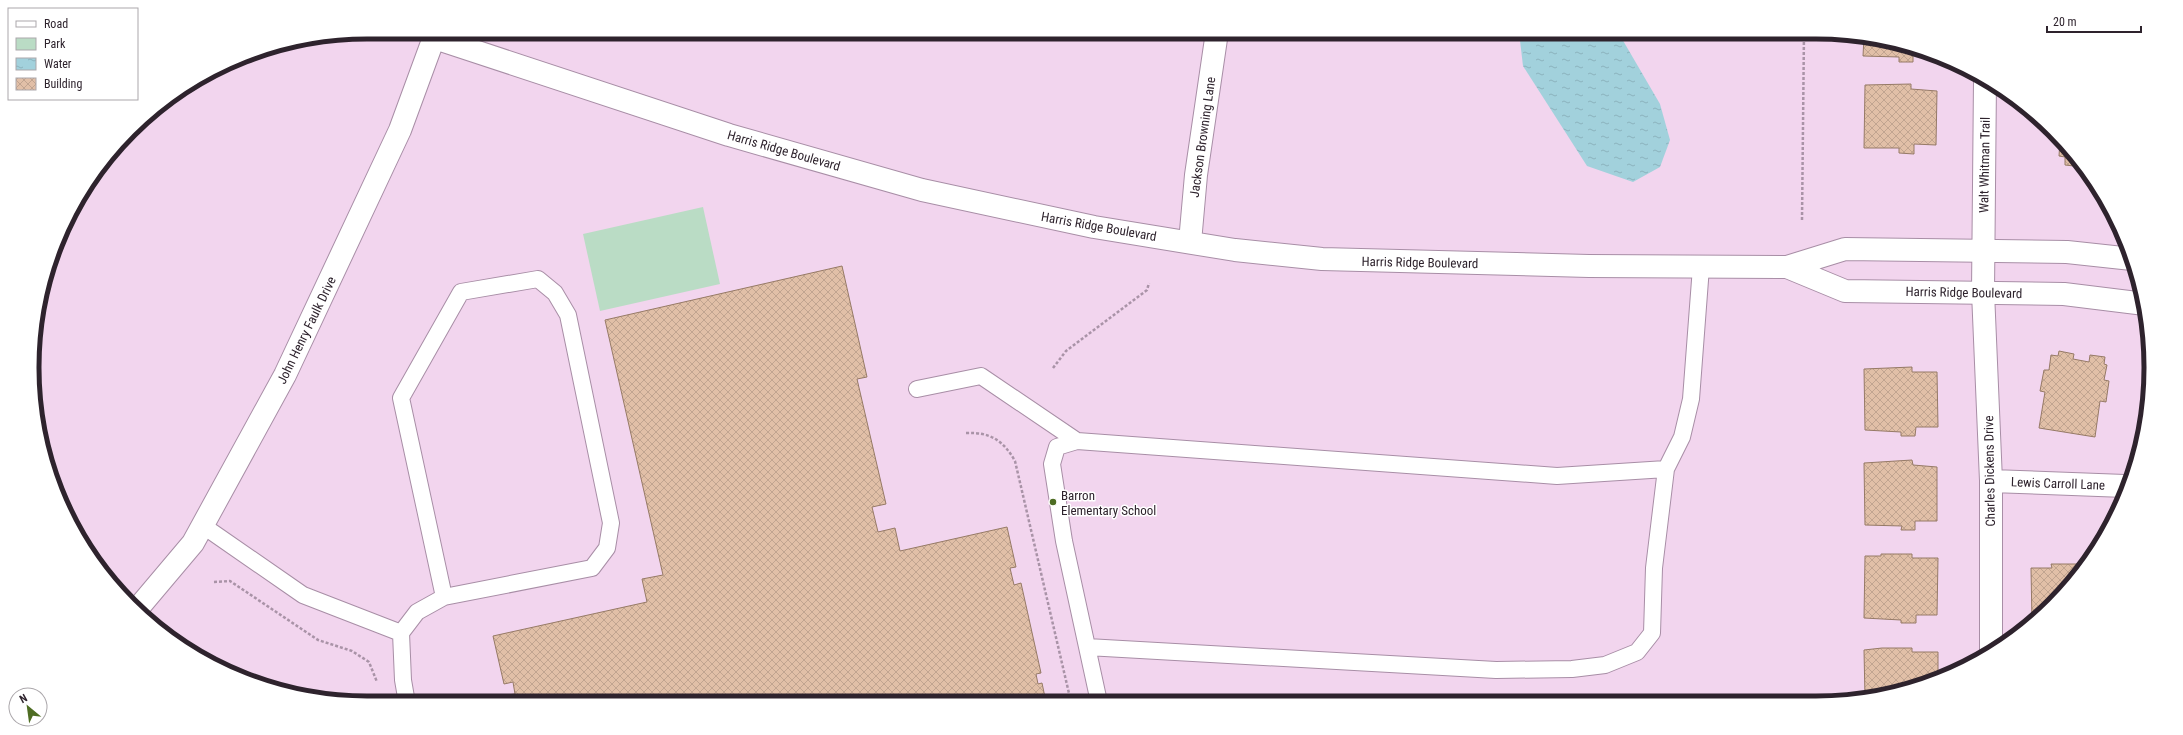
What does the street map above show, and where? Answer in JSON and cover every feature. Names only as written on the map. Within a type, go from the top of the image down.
[{"type":"street","name":"John Henry Faulk Drive","points":[[141,605],[193,543],[285,376],[400,130],[434,39]]},
{"type":"street","name":"Harris Ridge Boulevard","points":[[447,39],[729,135],[922,190],[1094,227],[1241,251],[1322,259],[1589,266],[1701,267],[1787,267],[1845,249],[2067,252],[2126,258]]},
{"type":"street","name":"Jackson Browning Lane","points":[[1190,242],[1196,175],[1216,39]]},
{"type":"street","name":"Walt Whitman Trail","points":[[1983,292],[1985,86]]},
{"type":"street","name":"Harris Ridge Boulevard","points":[[1787,267],[1845,291],[2064,294],[2138,303]]},
{"type":"street","name":"Charles Dickens Drive","points":[[1983,292],[1991,481],[1991,645]]},
{"type":"street","name":"Lewis Carroll Lane","points":[[1991,481],[2122,486]]},
{"type":"lane","points":[[1087,647],[1496,670],[1572,669],[1605,665],[1637,652],[1652,633],[1654,568],[1666,469],[1682,437],[1691,399],[1701,267]]},
{"type":"lane","points":[[405,696],[402,680],[401,633],[417,612],[444,597],[592,568],[607,548],[611,523],[568,315],[555,293],[538,279],[461,292],[401,398],[444,597]]},
{"type":"lane","points":[[917,389],[981,376],[1077,441]]},
{"type":"lane","points":[[1098,696],[1064,541],[1052,464],[1057,446],[1077,441],[1557,476],[1666,469]]},
{"type":"lane","points":[[202,525],[303,595],[401,633]]},
{"type":"path","points":[[1802,220],[1804,39]]},
{"type":"path","points":[[1053,368],[1066,351],[1147,290],[1149,283]]},
{"type":"path","points":[[966,433],[981,433],[996,440],[1009,450],[1015,461],[1070,696]]},
{"type":"path","points":[[214,582],[230,581],[318,640],[352,651],[369,662],[379,686]]},
{"type":"green space","points":[[703,207],[720,284],[600,311],[583,234]]},
{"type":"water","points":[[1520,39],[1622,39],[1660,104],[1670,140],[1660,167],[1633,182],[1587,166],[1523,66]]},
{"type":"building","points":[[1864,43],[1880,45],[1913,54],[1913,62],[1899,62],[1899,57],[1863,56]]},
{"type":"building","points":[[1911,84],[1911,89],[1937,91],[1936,145],[1914,144],[1914,154],[1899,153],[1899,148],[1864,148],[1865,85]]},
{"type":"building","points":[[2060,148],[2074,166],[2065,165],[2065,157],[2059,156]]},
{"type":"building","points":[[842,266],[867,377],[857,379],[886,504],[872,507],[878,532],[895,528],[900,551],[1007,527],[1016,567],[1010,568],[1014,585],[1021,583],[1041,673],[1036,674],[1038,684],[1042,683],[1045,696],[507,696],[515,694],[513,682],[504,684],[493,636],[647,602],[642,579],[663,575],[605,320]]},
{"type":"building","points":[[2059,351],[2074,354],[2073,359],[2089,362],[2090,355],[2105,357],[2104,364],[2107,365],[2104,380],[2109,381],[2106,402],[2100,401],[2095,437],[2039,428],[2045,392],[2040,391],[2044,370],[2049,370],[2051,355],[2058,356]]},
{"type":"building","points":[[1912,367],[1912,372],[1937,372],[1938,427],[1916,427],[1915,436],[1901,436],[1901,432],[1865,430],[1864,369]]},
{"type":"building","points":[[1912,460],[1913,465],[1937,467],[1937,521],[1915,521],[1915,530],[1901,530],[1902,526],[1865,525],[1864,463]]},
{"type":"building","points":[[1881,554],[1912,554],[1912,558],[1938,558],[1937,615],[1916,615],[1916,623],[1901,623],[1901,620],[1864,618],[1865,556],[1881,556]]},
{"type":"building","points":[[2051,564],[2078,564],[2048,600],[2032,614],[2031,568],[2052,568]]},
{"type":"building","points":[[1882,648],[1912,648],[1912,652],[1938,652],[1938,672],[1901,685],[1865,692],[1864,650]]},
{"type":"place","name":"Barron Elementary School","points":[[1053,502]]}]
